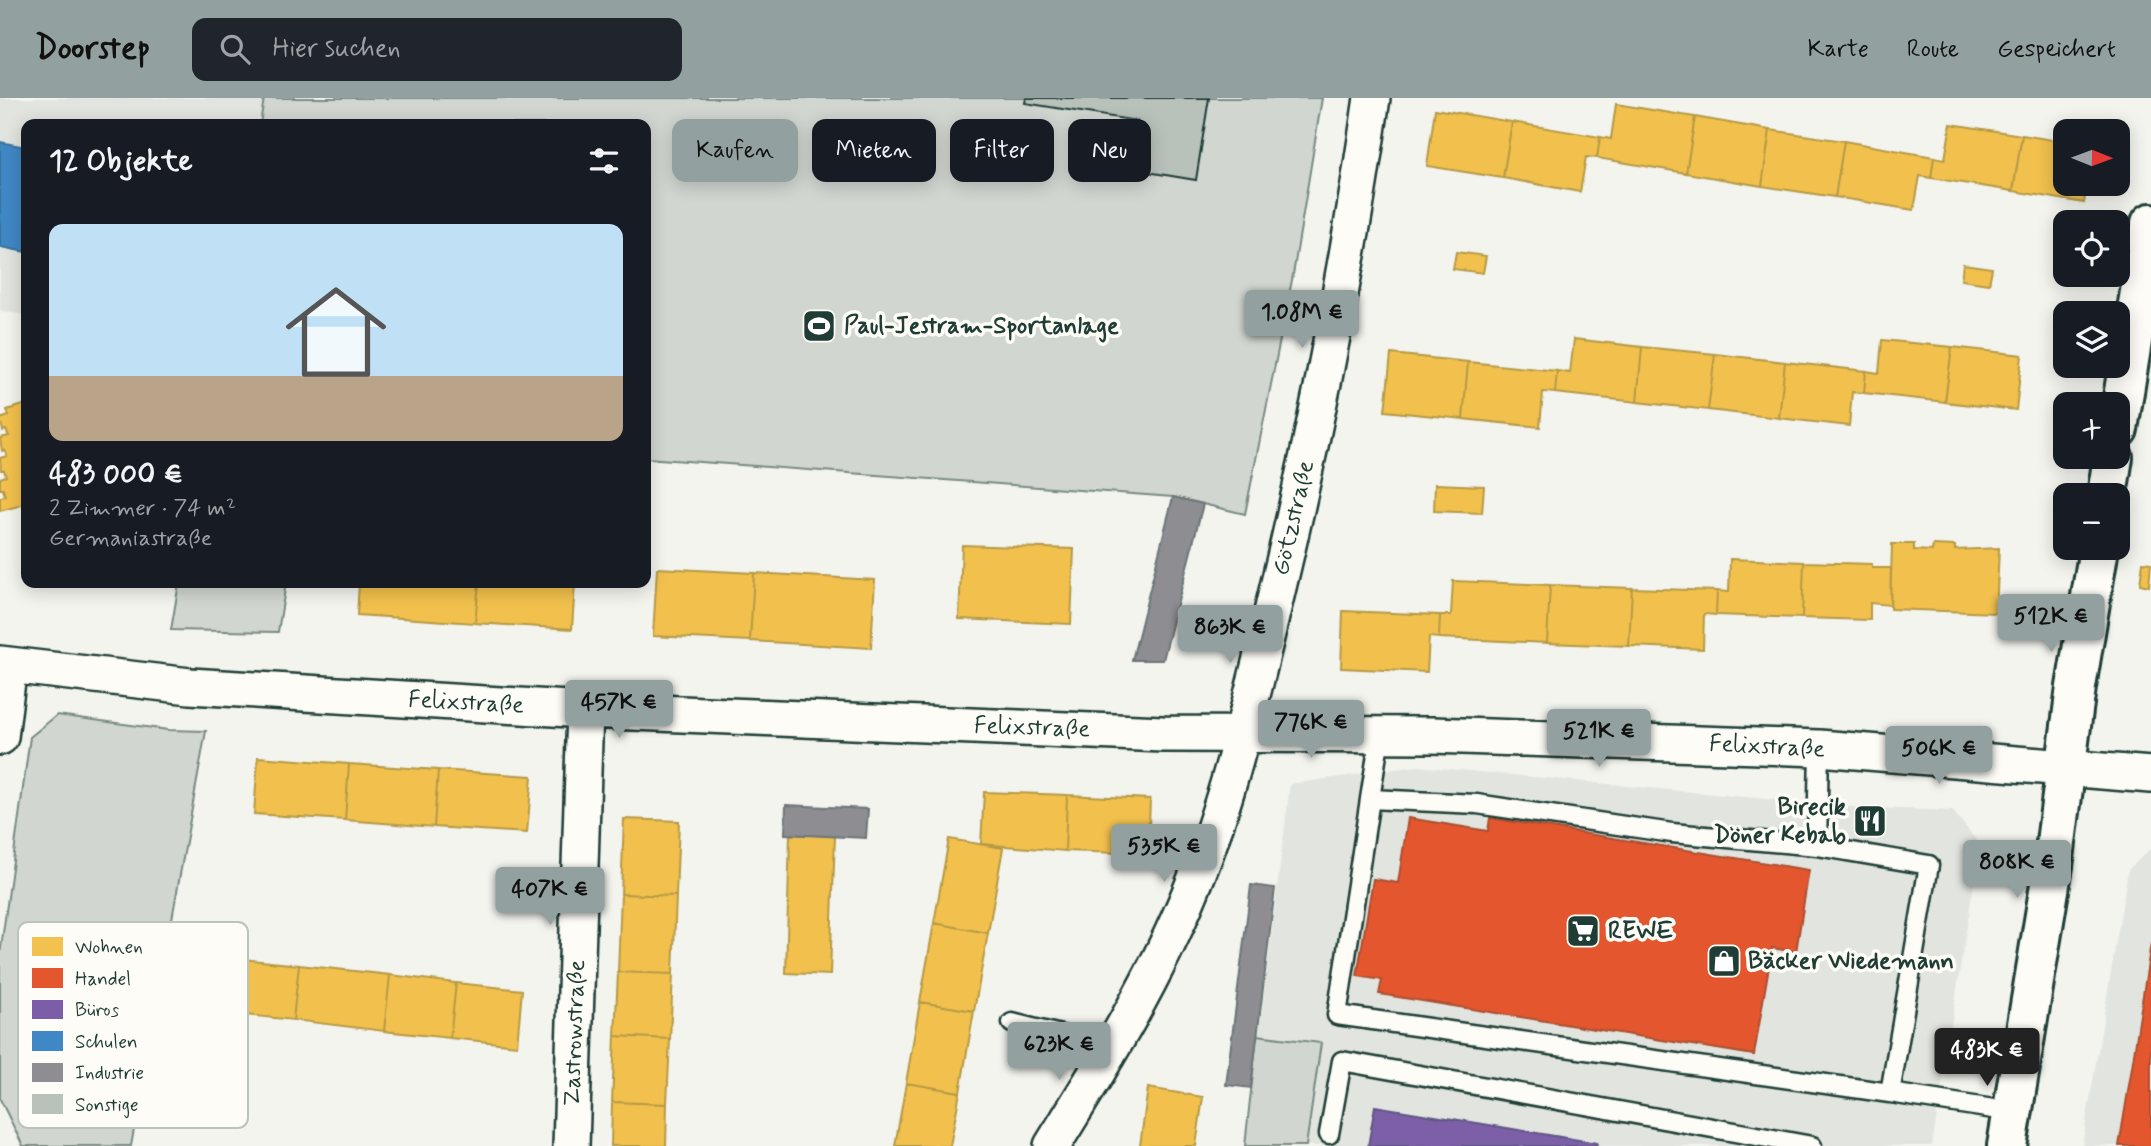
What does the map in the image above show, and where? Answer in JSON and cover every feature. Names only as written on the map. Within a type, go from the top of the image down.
[{"type":"street","name":"Götzstraße","points":[[1052,1146],[1113,1048],[1167,945],[1194,885],[1242,733],[1314,430],[1339,304],[1372,98]]},
{"type":"street","points":[[2124,392],[2151,223]]},
{"type":"street","points":[[2010,1129],[2053,866],[2097,560]]},
{"type":"street","name":"Felixstraße","points":[[4,664],[190,686],[585,710],[1163,734],[1380,735],[1819,748],[2151,775]]},
{"type":"street","points":[[0,737],[4,664]]},
{"type":"street","name":"Zastrowstraße","points":[[571,1146],[585,710]]},
{"type":"lane","points":[[1380,735],[1337,1014],[1891,1093],[2010,1129]]},
{"type":"lane","points":[[1817,846],[1819,748]]},
{"type":"lane","points":[[1370,799],[1477,804],[1672,832],[1817,846],[1929,865],[1891,1093]]},
{"type":"lane","points":[[1012,1023],[1113,1048]]},
{"type":"lane","points":[[1329,1134],[1342,1061],[1812,1146]]},
{"type":"shaded area","points":[[0,98],[264,98],[261,119],[21,119],[21,314],[0,311]]},
{"type":"shaded area","points":[[264,98],[1322,98],[1293,275],[1245,514],[1173,497],[651,458],[651,119],[261,119]]},
{"type":"shaded area","points":[[178,588],[285,588],[278,632],[171,630]]},
{"type":"shaded area","points":[[57,715],[168,730],[206,731],[171,922],[18,922],[18,1128],[134,1128],[131,1146],[23,1146],[0,1099],[0,955],[30,737]]},
{"type":"shaded area","points":[[1417,766],[1853,807],[1953,811],[1980,845],[1932,1146],[1245,1146],[1290,784]]},
{"type":"shaded area","points":[[2151,848],[2151,1146],[2082,1146],[2128,870]]},
{"type":"shaded area","points":[[1257,1035],[1321,1043],[1306,1146],[1245,1146]]},
{"type":"building: Wohnen","points":[[1616,104],[1695,117],[1686,173],[1597,158],[1600,137],[1611,139]]},
{"type":"building: Wohnen","points":[[1435,109],[1512,122],[1503,178],[1427,166]]},
{"type":"building: Wohnen","points":[[1695,117],[1770,130],[1762,186],[1686,173]]},
{"type":"building: Wohnen","points":[[1512,122],[1600,137],[1597,158],[1586,157],[1580,192],[1503,178]]},
{"type":"building: Wohnen","points":[[1951,124],[2022,135],[2013,191],[1931,178],[1934,157],[1945,159]]},
{"type":"building: Wohnen","points":[[1770,130],[1844,141],[1835,197],[1762,186]]},
{"type":"building: Wohnen","points":[[2022,135],[2053,140],[2053,196],[2085,196],[2084,203],[2013,191]]},
{"type":"building: Wohnen","points":[[1844,141],[1934,157],[1931,178],[1920,176],[1914,210],[1835,197]]},
{"type":"building: Wohnen","points":[[1456,252],[1486,256],[1483,273],[1453,269]]},
{"type":"building: Wohnen","points":[[1963,264],[1992,268],[1989,284],[1961,280]]},
{"type":"building: Wohnen","points":[[1574,339],[1642,347],[1637,402],[1555,393],[1557,371],[1570,373]]},
{"type":"building: Wohnen","points":[[1882,340],[1952,347],[1945,402],[1864,393],[1866,371],[1879,373]]},
{"type":"building: Wohnen","points":[[1642,347],[1715,354],[1708,410],[1637,402]]},
{"type":"building: Wohnen","points":[[1952,347],[2022,355],[2016,410],[1945,402]]},
{"type":"building: Wohnen","points":[[1391,354],[1468,362],[1463,419],[1385,411]]},
{"type":"building: Wohnen","points":[[1715,354],[1785,362],[1779,418],[1708,410]]},
{"type":"building: Wohnen","points":[[1468,362],[1557,371],[1555,393],[1543,392],[1540,427],[1463,419]]},
{"type":"building: Wohnen","points":[[1785,362],[1866,371],[1864,393],[1852,392],[1849,426],[1779,418]]},
{"type":"building: Wohnen","points":[[21,406],[21,505],[0,511],[0,497],[5,496],[3,489],[0,489],[0,478],[6,476],[4,470],[1,470],[0,458],[7,456],[5,450],[2,451],[0,438],[9,436],[6,430],[3,431],[0,419],[9,416],[7,410]]},
{"type":"building: Wohnen","points":[[1435,484],[1484,486],[1482,513],[1434,511]]},
{"type":"building: Wohnen","points":[[1892,544],[1914,544],[1914,550],[1932,551],[1933,545],[1955,546],[1955,550],[1999,548],[1996,613],[1890,609]]},
{"type":"building: Wohnen","points":[[962,545],[1074,549],[1071,624],[959,619]]},
{"type":"building: Wohnen","points":[[1730,559],[1804,562],[1802,618],[1716,615],[1717,591],[1729,592]]},
{"type":"building: Wohnen","points":[[1804,562],[1872,564],[1872,568],[1891,568],[1890,605],[1870,603],[1870,620],[1802,618]]},
{"type":"building: Wohnen","points":[[2143,562],[2151,563],[2149,586],[2140,584]]},
{"type":"building: Wohnen","points":[[657,568],[754,573],[750,641],[653,636]]},
{"type":"building: Wohnen","points":[[754,573],[875,580],[871,648],[750,641]]},
{"type":"building: Wohnen","points":[[1453,581],[1550,585],[1547,643],[1439,638],[1440,615],[1451,615]]},
{"type":"building: Wohnen","points":[[1550,585],[1632,588],[1629,646],[1547,643]]},
{"type":"building: Wohnen","points":[[359,588],[478,588],[475,623],[357,615]]},
{"type":"building: Wohnen","points":[[478,588],[575,588],[572,629],[475,623]]},
{"type":"building: Wohnen","points":[[1632,588],[1717,591],[1716,615],[1704,614],[1703,649],[1629,646]]},
{"type":"building: Wohnen","points":[[1343,611],[1440,615],[1439,638],[1429,637],[1427,672],[1341,668]]},
{"type":"building: Wohnen","points":[[258,757],[349,764],[345,820],[254,814]]},
{"type":"building: Wohnen","points":[[349,764],[438,770],[434,827],[345,820]]},
{"type":"building: Wohnen","points":[[438,770],[532,776],[527,833],[434,827]]},
{"type":"building: Wohnen","points":[[984,792],[1067,795],[1065,851],[981,844]]},
{"type":"building: Wohnen","points":[[1067,795],[1150,799],[1148,854],[1065,851]]},
{"type":"building: Wohnen","points":[[624,819],[679,821],[676,896],[621,894]]},
{"type":"building: Wohnen","points":[[790,834],[835,836],[830,975],[786,973]]},
{"type":"building: Wohnen","points":[[949,839],[1003,848],[988,933],[934,923]]},
{"type":"building: Wohnen","points":[[621,894],[676,896],[673,974],[618,972]]},
{"type":"building: Wohnen","points":[[934,923],[988,933],[974,1011],[920,1002]]},
{"type":"building: Wohnen","points":[[248,960],[299,965],[293,1020],[248,1015]]},
{"type":"building: Wohnen","points":[[299,965],[390,975],[384,1031],[293,1020]]},
{"type":"building: Wohnen","points":[[618,972],[673,974],[670,1039],[615,1036]]},
{"type":"building: Wohnen","points":[[390,975],[456,983],[450,1038],[384,1031]]},
{"type":"building: Wohnen","points":[[456,983],[522,990],[517,1045],[450,1038]]},
{"type":"building: Wohnen","points":[[920,1002],[974,1011],[960,1092],[906,1083]]},
{"type":"building: Wohnen","points":[[615,1036],[670,1039],[667,1104],[612,1102]]},
{"type":"building: Wohnen","points":[[906,1083],[960,1092],[950,1146],[895,1146]]},
{"type":"building: Wohnen","points":[[1148,1088],[1203,1097],[1196,1146],[1140,1146]]},
{"type":"building: Wohnen","points":[[612,1102],[667,1104],[666,1146],[611,1146]]},
{"type":"building: Handel","points":[[1408,818],[1488,831],[1490,818],[1809,870],[1796,952],[1772,948],[1754,1055],[1379,994],[1382,980],[1357,976],[1373,879],[1398,883]]},
{"type":"building: Handel","points":[[2151,943],[2151,1146],[2119,1146],[2132,1067]]},
{"type":"building: Büros","points":[[1375,1106],[1597,1143],[1596,1146],[1368,1146]]},
{"type":"building: Schulen","points":[[0,142],[21,146],[21,251],[0,247]]},
{"type":"building: Industrie","points":[[1173,497],[1203,504],[1163,660],[1132,660]]},
{"type":"building: Industrie","points":[[786,805],[868,809],[866,838],[785,834]]},
{"type":"building: Industrie","points":[[1251,885],[1275,888],[1251,1088],[1226,1085]]},
{"type":"building: Sonstige","points":[[1026,98],[1209,98],[1196,180],[1151,173],[1151,119],[1125,119],[1025,103]]},
{"type":"place","name":"Paul-Jestram-Sportanlage","points":[[819,326]]},
{"type":"place","name":"Birecik Döner Kebab","points":[[1870,821]]},
{"type":"place","name":"REWE","points":[[1583,931]]},
{"type":"place","name":"Bäcker Wiedemann","points":[[1724,961]]}]
